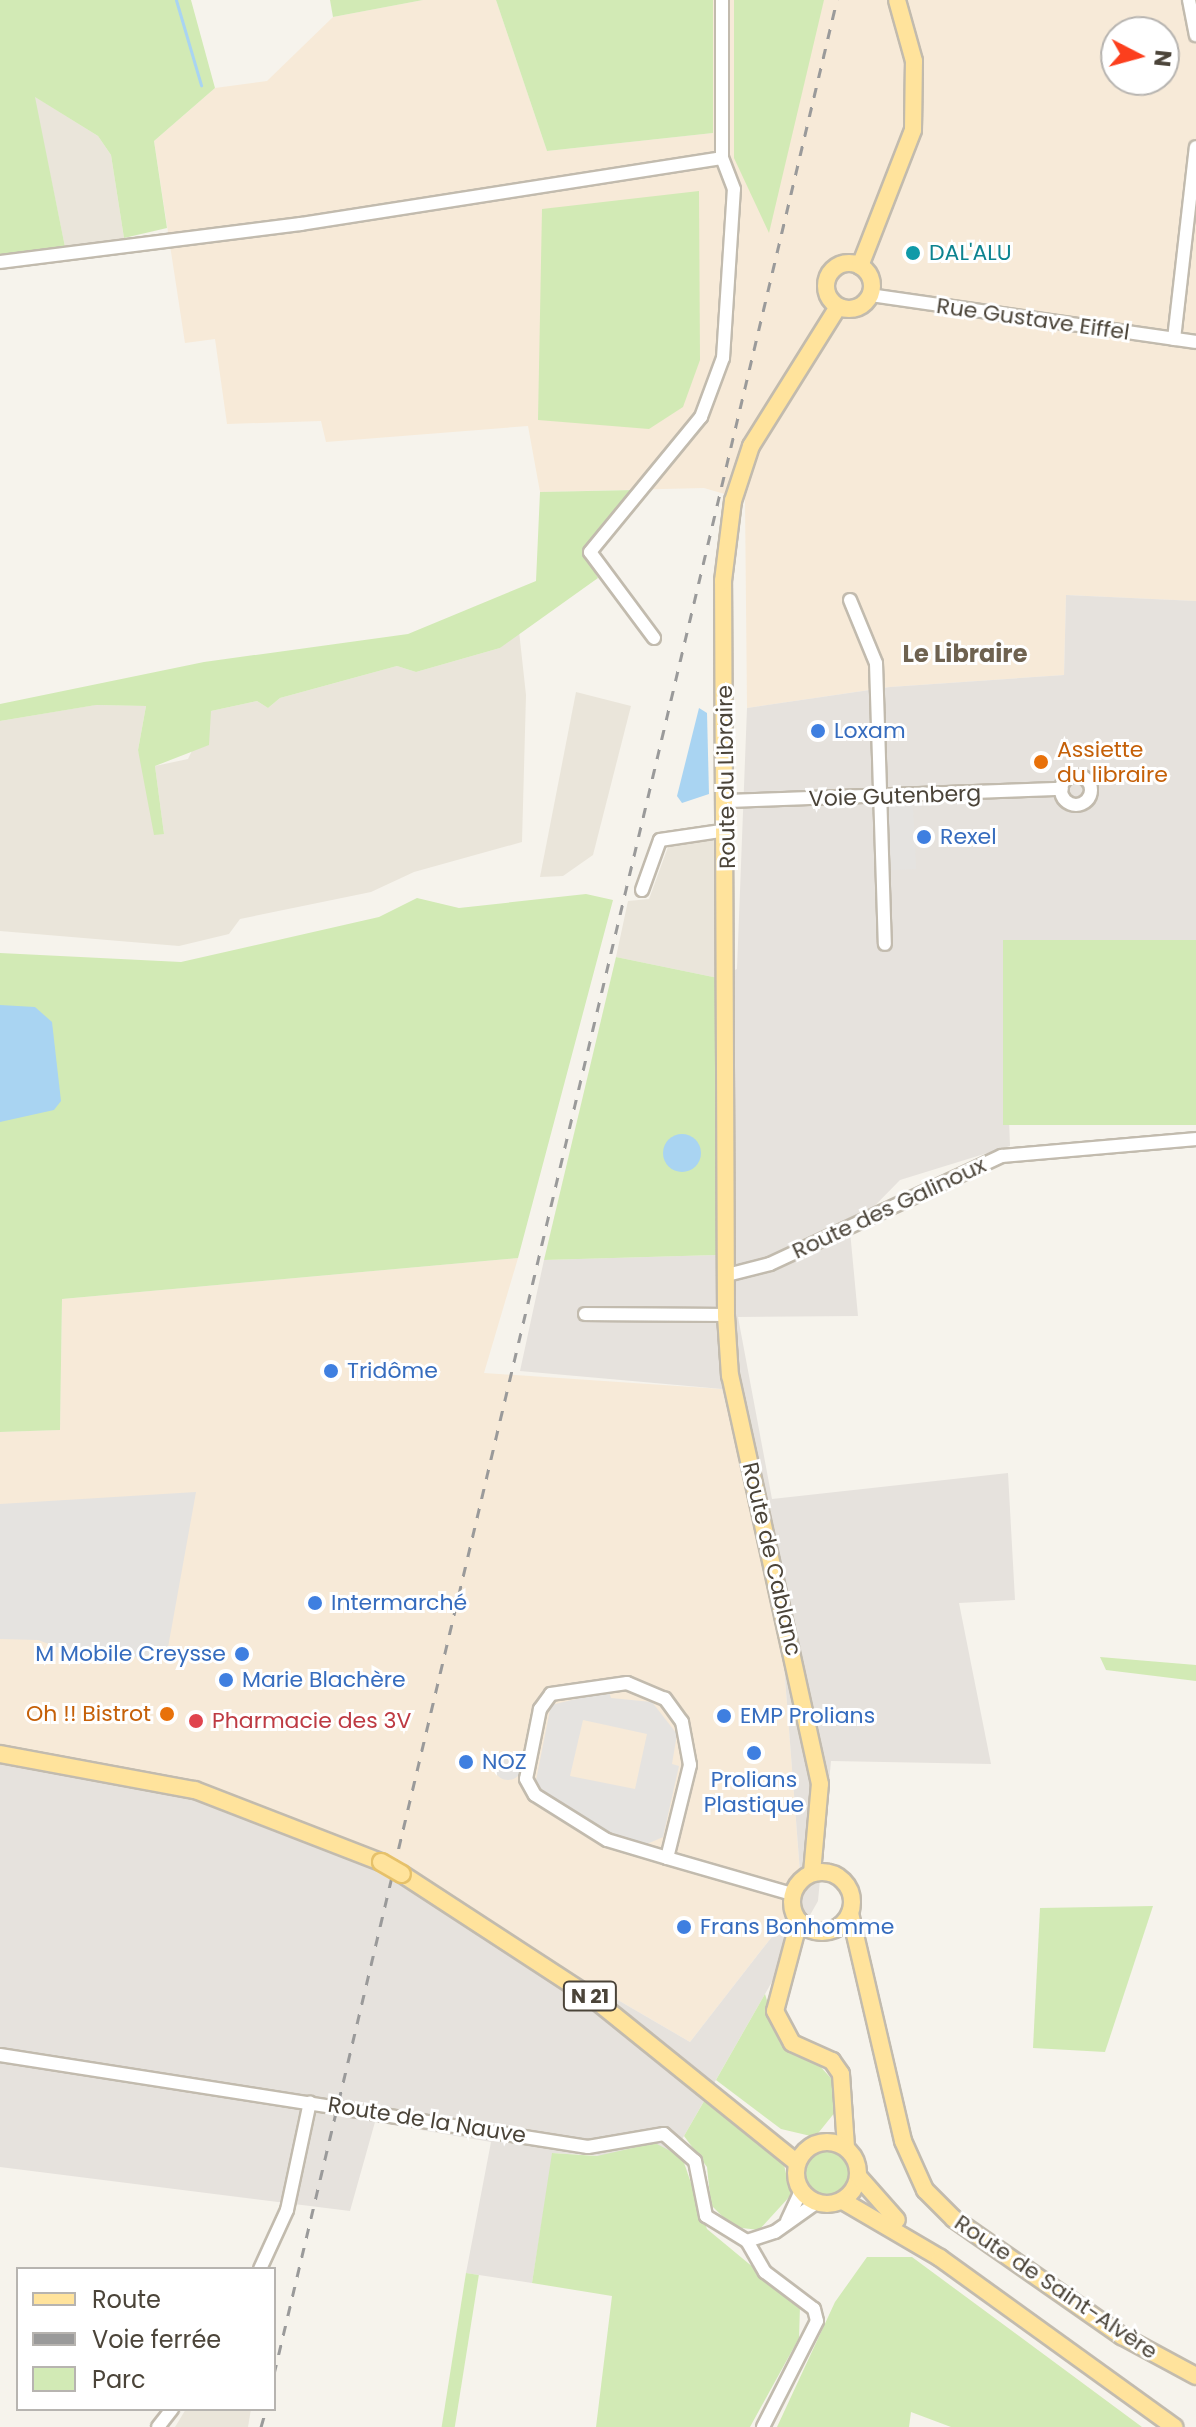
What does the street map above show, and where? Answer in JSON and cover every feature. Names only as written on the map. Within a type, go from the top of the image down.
[{"type":"main road","points":[[860,266],[913,130],[914,61],[897,0]]},
{"type":"main road","points":[[845,263],[860,266],[869,276],[870,295],[853,309],[838,307],[826,291],[828,277],[845,263]]},
{"type":"main road","name":"Route du Libraire","points":[[727,1275],[728,801],[723,581],[733,501],[763,422],[838,307]]},
{"type":"main road","name":"Route de Cablanc","points":[[727,1275],[730,1376],[820,1784],[820,1842]]},
{"type":"main road","name":"N 21","points":[[0,1754],[195,1790],[381,1862],[594,1999],[802,2156]]},
{"type":"main road","points":[[820,1842],[812,1873],[792,1894],[799,1921],[793,1954],[775,2011],[792,2043],[832,2061],[841,2074],[846,2111],[846,2148],[859,2177],[940,2258]]},
{"type":"main road","points":[[793,1954],[850,1913],[851,1895],[835,1874],[820,1842]]},
{"type":"main road","points":[[812,1873],[835,1874]]},
{"type":"main road","name":"Route de Saint-Alvère","points":[[850,1913],[903,2141],[925,2190],[954,2219],[1122,2336],[1196,2376]]},
{"type":"main road","points":[[799,1921],[826,1931],[862,1956]]},
{"type":"main road","points":[[846,2111],[825,2142],[802,2156],[801,2191],[816,2203],[843,2201],[940,2258],[1174,2427]]},
{"type":"main road","points":[[825,2142],[846,2148]]},
{"type":"main road","points":[[843,2201],[859,2177]]},
{"type":"street","points":[[654,638],[590,552],[701,417],[723,358],[734,189],[722,158],[722,0]]},
{"type":"street","points":[[1189,0],[1196,35]]},
{"type":"street","points":[[1174,339],[1196,147]]},
{"type":"street","points":[[0,262],[301,224],[722,158]]},
{"type":"street","name":"Rue Gustave Eiffel","points":[[870,295],[1196,342]]},
{"type":"street","points":[[850,600],[876,663],[885,944]]},
{"type":"street","name":"Voie Gutenberg","points":[[728,801],[881,798],[1062,789]]},
{"type":"street","points":[[642,890],[660,840],[728,830]]},
{"type":"street","name":"Route des Galinoux","points":[[727,1275],[770,1264],[1002,1156],[1196,1139]]},
{"type":"street","points":[[585,1314],[726,1315]]},
{"type":"street","points":[[667,1858],[690,1765],[682,1722],[665,1699],[627,1683],[551,1694],[540,1709],[526,1779],[535,1795],[607,1840],[667,1858],[792,1894]]},
{"type":"street","name":"Route de la Nauve","points":[[0,2055],[588,2147],[664,2134],[695,2161],[706,2216],[747,2241]]},
{"type":"street","points":[[261,2267],[287,2210],[310,2102]]},
{"type":"street","points":[[786,2224],[801,2191]]},
{"type":"street","points":[[763,2427],[817,2321],[814,2309],[765,2272],[747,2241],[786,2224],[816,2203]]},
{"type":"street","points":[[158,2427],[170,2411]]},
{"type":"shaded area","points":[[423,0],[496,0],[547,151],[713,133],[713,0],[1196,0],[1196,601],[1066,595],[1064,675],[890,687],[747,708],[745,500],[704,488],[540,492],[528,426],[326,442],[321,421],[227,424],[215,339],[185,343],[154,141],[215,88],[267,81],[333,17]]},
{"type":"shaded area","points":[[34,96],[98,136],[111,155],[124,238],[65,247]]},
{"type":"shaded area","points":[[1066,595],[1196,601],[1196,940],[1003,950],[1010,1146],[900,1180],[850,1231],[858,1316],[738,1317],[772,1499],[1008,1473],[1015,1600],[959,1603],[991,1764],[831,1761],[818,1901],[684,2136],[670,2160],[553,2153],[532,2283],[466,2273],[491,2142],[375,2122],[350,2211],[0,2167],[0,1757],[195,1790],[386,1865],[690,2042],[802,1898],[782,1639],[722,1389],[520,1371],[544,1260],[717,1255],[718,978],[737,969],[747,708],[890,687],[1064,675]]},
{"type":"shaded area","points":[[519,631],[526,695],[522,842],[414,872],[371,892],[240,919],[229,934],[179,946],[0,931],[0,721],[95,705],[146,706],[138,750],[164,834],[155,766],[188,759],[211,711],[257,701],[268,708],[280,698],[397,666],[416,672],[500,648]]},
{"type":"shaded area","points":[[576,692],[631,706],[593,855],[563,876],[540,877]]},
{"type":"shaded area","points":[[913,805],[916,869],[891,870],[888,806]]},
{"type":"shaded area","points":[[722,840],[718,978],[616,957],[628,901],[649,899],[669,844]]},
{"type":"shaded area","points":[[518,1258],[484,1373],[722,1389],[782,1639],[802,1898],[690,2042],[386,1865],[0,1757],[0,1432],[60,1430],[62,1299]]},
{"type":"shaded area","points":[[196,1492],[167,1653],[97,1662],[38,1640],[0,1639],[0,1504]]},
{"type":"shaded area","points":[[609,1691],[611,1698],[652,1702],[677,1734],[672,1764],[679,1766],[663,1837],[647,1844],[605,1831],[535,1785],[551,1705]],"holes":[[[583,1720],[647,1734],[635,1789],[570,1776]]]},
{"type":"shaded area","points":[[508,1752],[518,1756],[522,1766],[518,1776],[508,1780],[498,1776],[494,1766],[498,1756]]},
{"type":"shaded area","points":[[185,2411],[251,2411],[248,2427],[175,2427]]},
{"type":"green space","points":[[0,0],[191,0],[215,88],[154,141],[167,228],[124,238],[111,155],[98,136],[35,97],[65,247],[0,257]]},
{"type":"green space","points":[[330,0],[423,0],[333,17]]},
{"type":"green space","points":[[496,0],[713,0],[713,133],[547,151]]},
{"type":"green space","points":[[734,0],[824,0],[769,233],[734,158]]},
{"type":"green space","points":[[699,191],[700,360],[683,407],[649,429],[538,420],[542,209]]},
{"type":"green space","points":[[634,490],[583,550],[598,578],[500,648],[416,672],[397,666],[280,698],[268,708],[257,701],[211,711],[209,745],[155,766],[164,834],[154,835],[138,750],[146,706],[96,705],[0,721],[0,704],[204,662],[408,634],[536,581],[540,492]]},
{"type":"green space","points":[[586,894],[613,900],[518,1258],[62,1299],[60,1430],[0,1432],[0,953],[181,962],[379,917],[417,898],[459,908]]},
{"type":"green space","points":[[1003,940],[1196,940],[1196,1125],[1003,1125]]},
{"type":"green space","points":[[616,957],[718,978],[717,1255],[544,1260]]},
{"type":"green space","points":[[1100,1657],[1196,1665],[1196,1681],[1106,1670]]},
{"type":"green space","points":[[1153,1906],[1105,2052],[1033,2048],[1040,1908]]},
{"type":"green space","points":[[765,1994],[780,2043],[818,2064],[839,2087],[836,2111],[815,2137],[781,2129],[716,2080]]},
{"type":"green space","points":[[707,2096],[782,2156],[791,2195],[759,2230],[733,2227],[711,2205],[707,2167],[684,2136]]},
{"type":"green space","points":[[655,2143],[682,2157],[707,2229],[800,2306],[799,2338],[750,2427],[596,2427],[612,2296],[532,2283],[552,2153],[597,2156]]},
{"type":"green space","points":[[828,2149],[844,2156],[851,2172],[844,2188],[828,2195],[812,2188],[805,2172],[812,2156]]},
{"type":"green space","points":[[867,2257],[912,2257],[1142,2427],[951,2427],[911,2412],[909,2427],[777,2427],[835,2302]]},
{"type":"green space","points":[[466,2273],[479,2275],[455,2427],[442,2427]]},
{"type":"water","points":[[699,708],[707,713],[709,794],[682,803],[677,796]]},
{"type":"water","points":[[0,1005],[35,1007],[52,1022],[61,1101],[54,1110],[0,1122]]},
{"type":"water","points":[[682,1134],[695,1140],[701,1153],[695,1166],[682,1172],[669,1166],[663,1153],[669,1140]]},
{"type":"waterway","points":[[176,0],[201,85]]},
{"type":"railway","points":[[276,2366],[837,0]]},
{"type":"railway","points":[[261,2427],[265,2411]]},
{"type":"place","name":"DAL'ALU","points":[[913,253]]},
{"type":"place","name":"Loxam","points":[[818,731]]},
{"type":"place","name":"Assiette du libraire","points":[[1041,762]]},
{"type":"place","name":"Rexel","points":[[924,837]]},
{"type":"place","name":"Tridôme","points":[[331,1371]]},
{"type":"place","name":"Intermarché","points":[[315,1603]]},
{"type":"place","name":"M Mobile Creysse","points":[[242,1654]]},
{"type":"place","name":"Marie Blachère","points":[[226,1680]]},
{"type":"place","name":"Oh !! Bistrot","points":[[167,1714]]},
{"type":"place","name":"EMP Prolians","points":[[724,1716]]},
{"type":"place","name":"Pharmacie des 3V","points":[[196,1721]]},
{"type":"place","name":"Prolians Plastique","points":[[754,1753]]},
{"type":"place","name":"NOZ","points":[[466,1762]]},
{"type":"place","name":"Frans Bonhomme","points":[[684,1927]]},
{"type":"district","name":"Le Libraire","points":[[965,654]]}]
